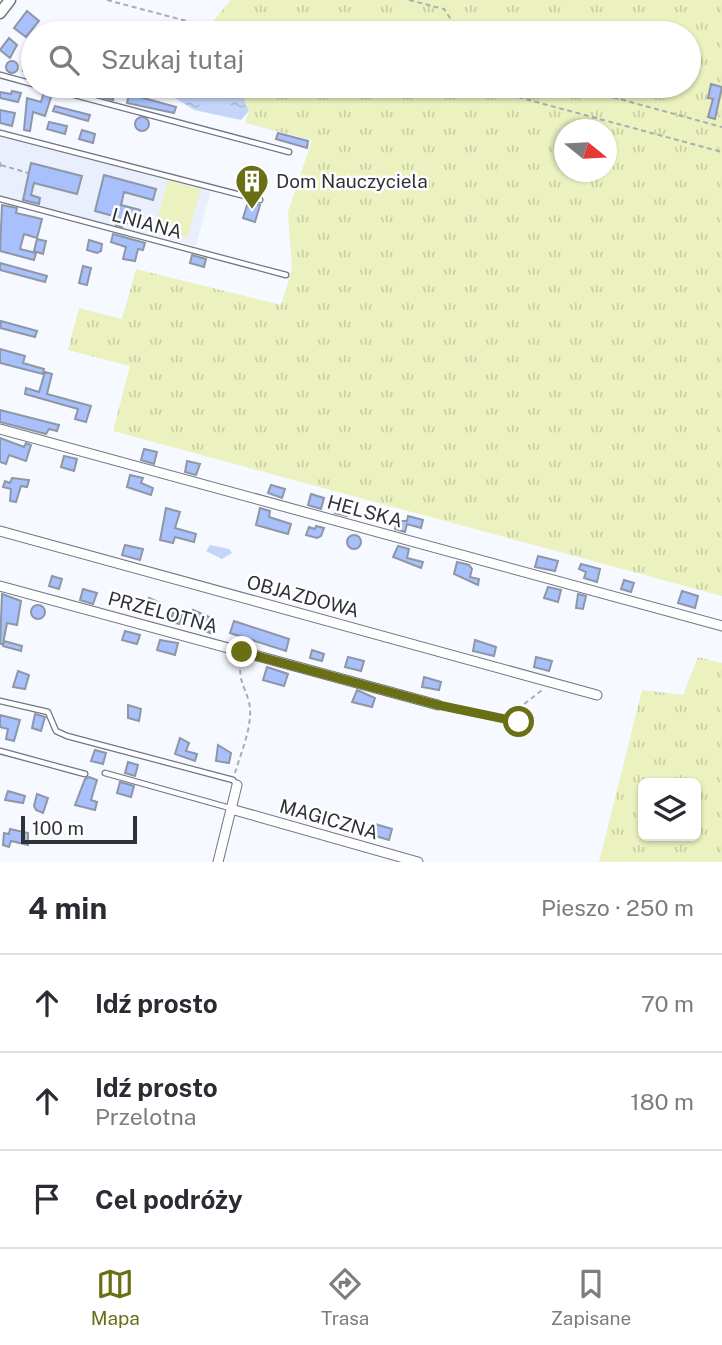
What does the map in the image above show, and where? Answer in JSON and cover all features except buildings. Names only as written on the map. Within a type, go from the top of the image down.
[{"type":"street","points":[[0,13],[10,0]]},
{"type":"street","name":"HELSKA","points":[[0,429],[722,626]]},
{"type":"street","name":"OBJAZDOWA","points":[[0,531],[597,695]]},
{"type":"street","name":"PRZELOTNA","points":[[0,586],[438,705]]},
{"type":"street","points":[[218,862],[235,782]]},
{"type":"street","name":"MAGICZNA","points":[[231,809],[418,862]]},
{"type":"lane","points":[[0,75],[21,81]]},
{"type":"lane","points":[[86,98],[289,152]]},
{"type":"lane","points":[[0,134],[260,200]]},
{"type":"lane","name":"LNIANA","points":[[0,199],[286,275]]},
{"type":"lane","points":[[0,701],[48,712],[56,731],[67,736],[235,782]]},
{"type":"lane","points":[[0,751],[85,774]]},
{"type":"lane","points":[[105,773],[231,809]]},
{"type":"path","points":[[107,0],[187,21]]},
{"type":"path","points":[[409,0],[444,9],[452,21]]},
{"type":"path","points":[[522,98],[722,152]]},
{"type":"path","points":[[616,98],[722,127]]},
{"type":"path","points":[[0,165],[28,173]]},
{"type":"path","points":[[235,782],[250,716],[249,703],[239,677],[242,652]]},
{"type":"path","points":[[438,705],[519,722],[523,705],[540,694],[547,681]]},
{"type":"shaded area","points":[[0,137],[211,190],[196,246],[0,197]]},
{"type":"green space","points":[[231,0],[722,0],[722,596],[113,431],[130,366],[68,350],[79,308],[122,319],[136,269],[281,305],[292,269],[288,212],[312,140],[245,123],[249,111],[222,98],[701,98],[701,21],[214,21]]},
{"type":"green space","points":[[168,180],[201,190],[187,238],[154,229]]},
{"type":"green space","points":[[698,657],[722,663],[722,862],[599,862],[642,690],[683,695]]},
{"type":"water","points":[[175,98],[243,98],[249,111],[241,120],[194,110]]},
{"type":"water","points":[[210,545],[229,549],[232,553],[222,559],[206,551]]},
{"type":"place","name":"Dom Nauczyciela","points":[[252,211]]},
{"type":"route","points":[[242,652],[438,705],[519,722]]}]
